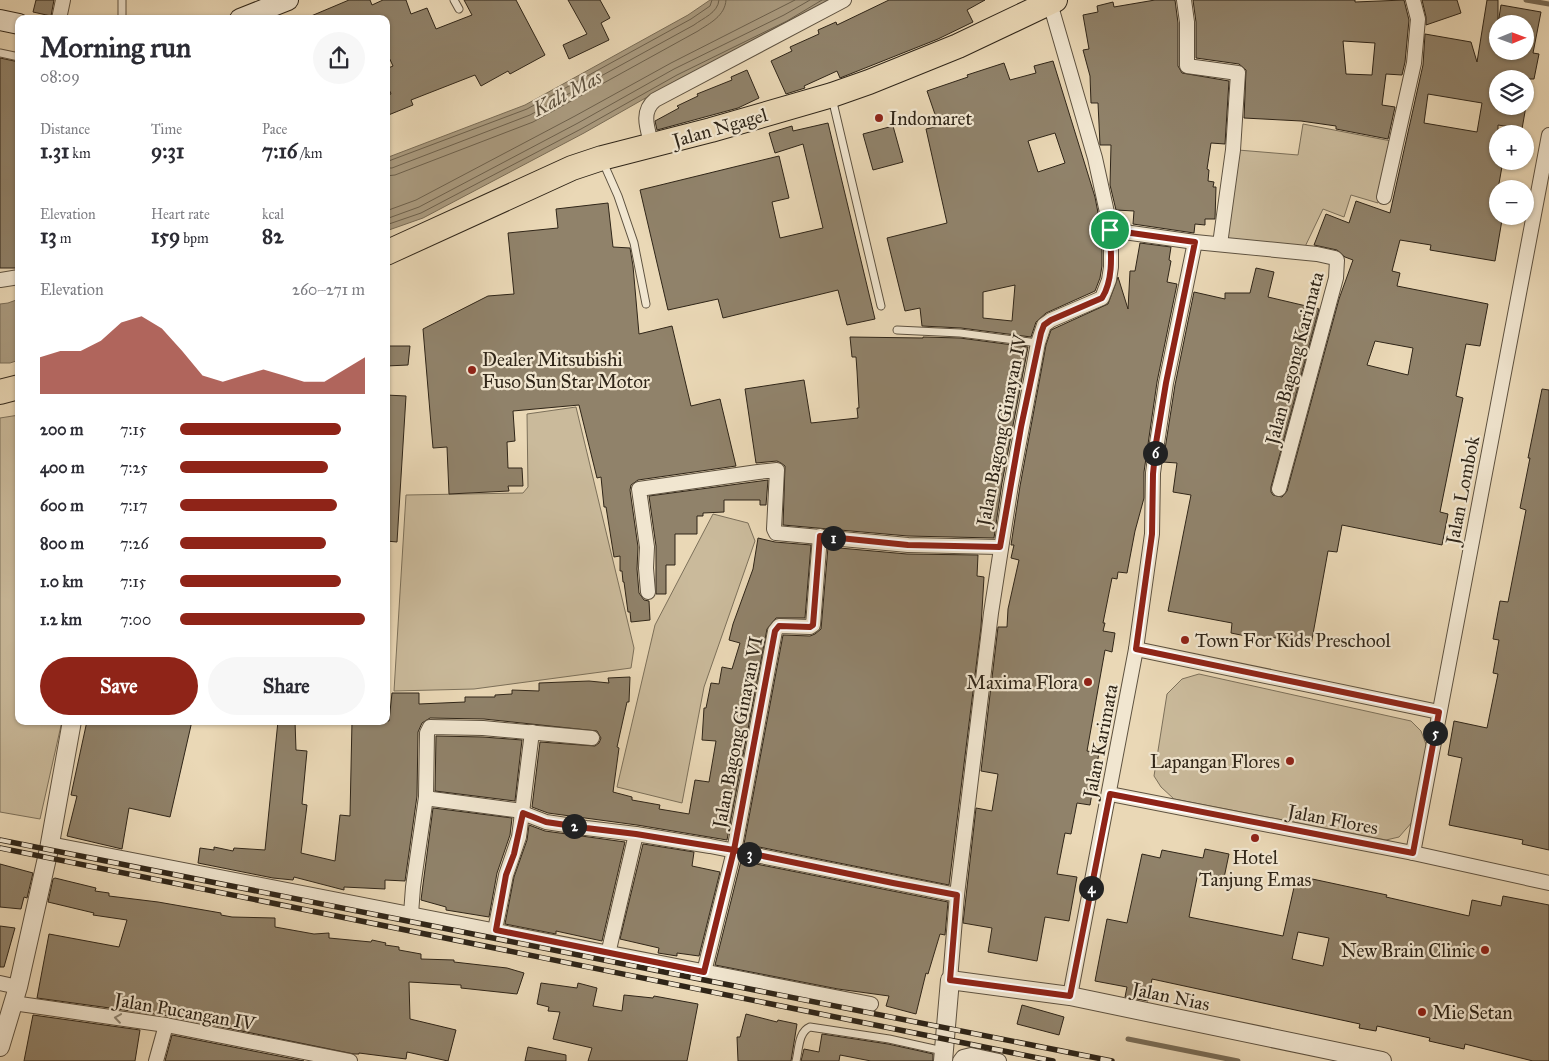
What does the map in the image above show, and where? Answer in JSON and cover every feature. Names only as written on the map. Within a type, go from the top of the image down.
[{"type":"highway","name":"Jalan Ngagel","points":[[390,251],[540,182],[602,158],[652,146],[832,95],[903,69],[1053,1]]},
{"type":"highway","points":[[0,392],[15,388]]},
{"type":"main road","points":[[250,15],[288,0]]},
{"type":"main road","points":[[0,20],[15,23]]},
{"type":"street","points":[[60,15],[63,0]]},
{"type":"street","points":[[652,146],[647,126],[646,111],[650,103],[844,0]]},
{"type":"street","points":[[1184,0],[1187,22],[1187,66],[1238,73],[1233,150],[1220,244]]},
{"type":"street","points":[[1384,197],[1416,47],[1418,19],[1413,0]]},
{"type":"street","name":"Jalan Bagong Ginayan IV","points":[[944,1056],[957,895],[1000,547],[1038,343],[1044,325],[1051,320],[1102,298],[1109,280],[1110,230],[1095,158],[1053,1]]},
{"type":"street","name":"Jalan Lombok","points":[[1413,853],[1549,135]]},
{"type":"street","name":"Jalan Bagong Karimata","points":[[1110,230],[1195,242],[1317,254],[1335,258],[1338,263],[1336,278],[1279,489]]},
{"type":"street","name":"Jalan Karimata","points":[[1070,996],[1110,794],[1136,649],[1152,534],[1152,491],[1156,443],[1166,383],[1195,242]]},
{"type":"street","points":[[0,280],[15,278]]},
{"type":"street","points":[[648,592],[647,547],[639,489],[776,470],[778,475],[774,528],[776,533],[908,545],[1000,547]]},
{"type":"street","name":"Jalan Bagong Ginayan VI","points":[[704,972],[734,850],[775,631],[779,626],[810,627],[813,625],[820,536]]},
{"type":"street","points":[[1136,649],[1439,712]]},
{"type":"street","points":[[0,1047],[41,908],[50,844],[71,725]]},
{"type":"street","points":[[411,914],[426,797],[427,732],[430,727],[462,727],[592,738]]},
{"type":"street","points":[[496,930],[506,875],[517,845],[523,813],[532,732]]},
{"type":"street","name":"Jalan Flores","points":[[1110,794],[1413,853],[1549,883]]},
{"type":"street","name":"Jalan Bagong Ginayan VI","points":[[426,797],[523,813],[546,822],[734,850],[957,895]]},
{"type":"street","points":[[608,954],[636,834]]},
{"type":"street","points":[[50,844],[871,1004]]},
{"type":"street","name":"Jalan Nias","points":[[950,980],[1070,996],[1382,1061]]},
{"type":"street","name":"Jalan Pucangan IV","points":[[0,983],[16,995],[350,1061]]},
{"type":"street","points":[[156,1061],[166,1025]]},
{"type":"street","points":[[960,1061],[963,1057],[971,1055],[999,1061]]},
{"type":"lane","points":[[122,0],[122,15]]},
{"type":"lane","points":[[454,0],[459,9]]},
{"type":"lane","points":[[0,53],[15,56]]},
{"type":"lane","points":[[832,95],[881,306]]},
{"type":"lane","points":[[602,158],[624,211],[634,243],[646,304]]},
{"type":"lane","points":[[897,330],[960,333],[1038,343]]},
{"type":"lane","points":[[796,1061],[802,1034],[805,1029],[810,1027],[889,1039],[944,1056]]},
{"type":"shaded area","points":[[1303,124],[1391,141],[1378,203],[1351,195],[1344,217],[1323,209],[1302,253],[1225,239],[1238,150],[1298,155]]},
{"type":"shaded area","points":[[576,407],[634,648],[631,668],[474,689],[394,691],[406,495],[523,493],[528,487],[527,414]]},
{"type":"shaded area","points":[[15,416],[15,725],[61,725],[40,819],[0,812],[0,418]]},
{"type":"shaded area","points":[[713,514],[748,523],[755,541],[704,687],[682,803],[617,787],[655,625]]},
{"type":"shaded area","name":"Lapangan Flores","points":[[1199,674],[1411,721],[1421,731],[1427,747],[1413,821],[1399,837],[1386,840],[1174,799],[1161,787],[1154,776],[1167,694],[1182,679]]},
{"type":"water","name":"Kali Mas","points":[[710,0],[832,0],[679,79],[584,133],[423,218],[390,230],[390,156],[525,105],[688,15]]},
{"type":"water","points":[[15,300],[15,361],[0,363],[0,304]]},
{"type":"building","points":[[36,0],[54,0],[51,15],[33,12]]},
{"type":"building","points":[[349,0],[370,0],[372,5],[383,0],[406,0],[411,14],[427,8],[436,29],[472,15],[464,0],[516,0],[545,55],[510,74],[508,71],[481,86],[475,75],[411,100],[413,105],[390,114],[390,67],[393,66],[390,60],[390,15],[313,15]]},
{"type":"building","points":[[568,0],[600,0],[610,18],[601,23],[609,40],[569,59],[563,45],[587,34]]},
{"type":"building","points":[[889,0],[985,0],[967,10],[973,22],[938,39],[840,78],[837,71],[804,86],[805,88],[786,94],[771,61],[792,51],[790,47],[819,34],[818,30],[836,22],[837,25]]},
{"type":"building","points":[[1155,0],[1175,0],[1178,23],[1178,66],[1182,73],[1229,81],[1225,144],[1211,143],[1207,169],[1209,170],[1208,181],[1214,182],[1213,187],[1216,187],[1215,219],[1205,219],[1205,225],[1195,224],[1194,233],[1133,224],[1134,211],[1116,210],[1110,185],[1111,145],[1100,145],[1098,103],[1091,103],[1090,76],[1083,50],[1089,49],[1083,15],[1098,12],[1097,6],[1113,2],[1114,7]]},
{"type":"building","points":[[1193,0],[1355,0],[1355,2],[1404,0],[1409,20],[1405,62],[1402,75],[1386,74],[1382,105],[1395,107],[1388,139],[1336,129],[1336,126],[1301,121],[1244,118],[1246,70],[1239,64],[1196,58],[1196,22]],"holes":[[[1343,41],[1375,43],[1372,75],[1346,74]]]},
{"type":"building","points":[[1422,0],[1457,0],[1461,13],[1426,25]]},
{"type":"building","points":[[1487,0],[1498,0],[1498,15],[1489,15],[1489,60],[1534,60],[1534,53],[1539,54],[1534,79],[1534,70],[1489,70],[1489,115],[1524,115],[1523,125],[1489,125],[1489,170],[1501,170],[1500,180],[1489,180],[1489,225],[1501,225],[1495,261],[1430,250],[1431,245],[1400,240],[1392,271],[1400,273],[1397,286],[1488,304],[1480,346],[1466,344],[1456,396],[1463,398],[1440,512],[1448,514],[1442,545],[1342,525],[1337,552],[1328,551],[1311,645],[1271,637],[1270,641],[1231,633],[1232,623],[1168,611],[1191,495],[1173,492],[1177,463],[1163,462],[1175,385],[1194,292],[1225,299],[1225,293],[1250,293],[1256,268],[1274,272],[1268,297],[1319,309],[1271,487],[1273,495],[1282,497],[1287,491],[1339,299],[1353,260],[1345,257],[1337,250],[1314,245],[1326,214],[1349,223],[1356,201],[1390,213],[1423,65],[1425,34],[1471,42],[1477,62]],"holes":[[[1428,94],[1482,103],[1477,132],[1424,123]],[[1375,341],[1413,348],[1408,375],[1367,365]]]},
{"type":"building","points":[[1501,5],[1541,12],[1534,48],[1534,15],[1499,15]]},
{"type":"building","points":[[0,58],[15,61],[15,268],[0,268]]},
{"type":"building","points":[[1053,61],[1095,197],[1102,245],[1102,266],[1095,291],[1046,313],[1036,322],[1031,337],[961,328],[922,326],[920,308],[905,311],[887,238],[947,223],[926,129],[939,126],[927,91],[1004,63],[1010,80],[1036,73],[1034,66]],"holes":[[[1055,133],[1065,163],[1038,172],[1028,141]],[[1015,285],[1012,321],[983,318],[983,292]]]},
{"type":"building","points":[[747,70],[759,98],[738,108],[657,130],[655,121],[679,108],[677,106],[698,96],[697,94],[732,80],[731,77]]},
{"type":"building","points":[[828,123],[875,319],[847,325],[838,290],[723,318],[718,299],[668,310],[640,190],[779,156],[789,198],[772,202],[780,238],[823,228],[803,144],[775,153],[769,133],[792,126],[793,131]]},
{"type":"building","points":[[893,126],[903,162],[873,170],[863,134]]},
{"type":"building","points":[[608,203],[613,247],[630,248],[639,334],[672,326],[691,406],[720,399],[736,466],[638,480],[631,485],[630,490],[638,547],[639,593],[644,600],[649,601],[650,620],[631,622],[622,571],[620,571],[620,556],[614,557],[606,507],[604,507],[601,477],[597,478],[579,405],[513,411],[515,441],[507,442],[508,468],[522,468],[523,486],[508,486],[509,491],[449,494],[447,447],[433,448],[423,329],[488,296],[514,294],[508,233],[558,228],[556,209]]},
{"type":"building","points":[[1140,243],[1171,247],[1169,260],[1171,261],[1167,282],[1177,284],[1157,382],[1144,472],[1144,498],[1127,573],[1118,572],[1117,579],[1112,578],[1103,623],[1105,623],[1103,631],[1115,633],[1112,652],[1105,650],[1087,751],[1099,753],[1090,805],[1077,803],[1071,834],[1065,833],[1057,874],[1077,877],[1069,921],[1045,917],[1037,961],[988,952],[992,928],[963,923],[976,808],[992,811],[998,774],[981,771],[998,627],[1007,627],[1008,609],[1019,560],[1011,558],[1014,545],[1011,545],[1046,345],[1051,330],[1108,304],[1118,277],[1128,309],[1130,271],[1135,271]]},
{"type":"building","points":[[850,337],[960,338],[1028,347],[1002,483],[994,538],[908,536],[783,525],[785,466],[777,461],[756,463],[745,389],[804,380],[811,423],[858,418],[856,357],[852,357]]},
{"type":"building","points":[[390,346],[410,346],[408,365],[390,366]]},
{"type":"building","points":[[1542,389],[1549,390],[1549,850],[1522,844],[1523,840],[1449,825],[1462,758],[1448,755],[1454,721],[1487,728],[1498,674],[1493,673],[1499,640],[1493,639],[1500,601],[1508,602],[1526,510],[1520,508]]},
{"type":"building","points":[[390,395],[406,396],[397,542],[390,541]]},
{"type":"building","points":[[768,480],[766,505],[760,505],[760,500],[724,500],[724,512],[703,513],[703,516],[697,516],[697,534],[675,534],[675,565],[666,565],[666,594],[656,594],[656,546],[649,496]]},
{"type":"building","points":[[758,538],[775,542],[811,545],[805,618],[776,618],[767,629],[727,840],[548,813],[532,807],[540,742],[595,746],[601,738],[597,731],[484,719],[430,718],[422,723],[418,732],[417,796],[405,881],[385,880],[385,889],[344,887],[344,890],[294,877],[293,880],[273,878],[198,863],[200,848],[214,850],[214,847],[233,851],[234,848],[265,850],[278,725],[295,725],[296,750],[307,751],[302,804],[307,805],[301,853],[335,861],[340,815],[350,816],[352,725],[390,725],[392,693],[419,693],[419,704],[465,702],[465,697],[495,697],[495,695],[512,694],[512,690],[539,691],[539,683],[589,681],[609,683],[608,678],[630,677],[629,702],[627,702],[617,747],[619,748],[613,792],[632,797],[632,800],[660,805],[659,809],[689,814],[695,780],[709,782],[716,741],[702,740],[704,708],[706,708],[711,683],[719,684],[722,667],[732,669],[740,643],[729,640],[753,569]]},
{"type":"building","points":[[828,547],[907,554],[978,555],[977,576],[984,577],[981,627],[949,885],[744,844],[783,635],[810,636],[821,629]]},
{"type":"building","points":[[86,725],[191,725],[170,817],[129,808],[122,849],[67,836],[77,796],[71,795]]},
{"type":"building","points":[[436,736],[522,740],[515,801],[435,791]]},
{"type":"building","points":[[433,808],[512,818],[510,835],[497,873],[489,917],[446,910],[446,907],[421,900]]},
{"type":"building","points":[[529,825],[545,831],[625,842],[602,941],[556,931],[556,934],[505,924],[514,877],[527,840]]},
{"type":"building","points":[[643,844],[694,852],[692,866],[720,872],[699,956],[677,953],[677,956],[658,953],[659,948],[620,939]]},
{"type":"building","points":[[1205,849],[1229,854],[1224,878],[1198,873],[1189,917],[1283,936],[1295,883],[1302,885],[1303,877],[1387,895],[1386,897],[1469,916],[1472,900],[1501,906],[1503,896],[1549,905],[1549,1061],[1533,1061],[1465,1044],[1464,1049],[1429,1041],[1430,1038],[1377,1026],[1376,1031],[1359,1028],[1360,1024],[1152,979],[1148,1001],[1125,997],[1127,987],[1095,981],[1107,919],[1127,923],[1142,854],[1160,858],[1162,850],[1203,858]],"holes":[[[1298,932],[1329,938],[1323,966],[1292,959]]]},
{"type":"building","points":[[741,861],[948,902],[945,935],[940,934],[928,974],[926,973],[916,1014],[886,1006],[889,996],[838,989],[715,965]]},
{"type":"building","points":[[0,864],[33,873],[27,898],[24,897],[21,909],[0,907]]},
{"type":"building","points":[[53,879],[96,888],[95,891],[109,893],[109,896],[158,902],[221,913],[221,915],[232,917],[275,918],[275,927],[314,934],[329,933],[329,938],[371,942],[372,940],[386,943],[385,945],[399,947],[399,950],[421,954],[421,959],[454,960],[454,962],[507,968],[524,973],[517,994],[461,988],[461,985],[409,982],[410,1019],[456,1030],[448,1061],[407,1052],[406,1059],[354,1054],[168,1016],[37,998],[49,934],[119,947],[127,920],[93,915],[94,913],[48,902]]},
{"type":"building","points":[[0,926],[15,928],[4,967],[0,967]]},
{"type":"building","points":[[541,983],[577,988],[578,983],[597,988],[593,1006],[622,1011],[624,995],[653,998],[654,996],[698,1004],[687,1061],[588,1061],[592,1048],[553,1039],[560,1012],[548,1011],[549,1007],[537,1004]]},
{"type":"building","points":[[1022,1005],[1064,1017],[1059,1035],[1017,1024]]},
{"type":"building","points":[[746,1014],[777,1022],[778,1020],[797,1024],[791,1061],[738,1061],[737,1037],[740,1037]]},
{"type":"building","points":[[33,1015],[140,1030],[135,1061],[24,1061]]},
{"type":"building","points":[[822,1034],[888,1044],[933,1054],[933,1061],[871,1061],[840,1055],[839,1061],[801,1061],[804,1049],[819,1052]]},
{"type":"building","points":[[172,1035],[304,1061],[165,1061]]},
{"type":"building","points":[[528,1047],[566,1055],[566,1061],[525,1061]]},
{"type":"waterway","points":[[1526,0],[1549,4]]},
{"type":"waterway","points":[[1128,1039],[1238,1061]]},
{"type":"railway","points":[[0,840],[1112,1061]]},
{"type":"railway","points":[[0,848],[1053,1061]]},
{"type":"place","name":"Indomaret","points":[[879,118]]},
{"type":"place","name":"Dealer Mitsubishi Fuso Sun Star Motor","points":[[472,370]]},
{"type":"place","name":"Town For Kids Preschool","points":[[1185,640]]},
{"type":"place","name":"Maxima Flora","points":[[1088,682]]},
{"type":"place","name":"Lapangan Flores","points":[[1290,761]]},
{"type":"place","name":"Hotel Tanjung Emas","points":[[1255,838]]},
{"type":"place","name":"New Brain Clinic","points":[[1485,950]]},
{"type":"place","name":"Mie Setan","points":[[1422,1012]]},
{"type":"route","points":[[1110,230],[1109,280],[1102,298],[1051,320],[1044,325],[1041,333],[1021,427],[1000,547],[908,545],[820,536],[816,608],[813,625],[810,627],[779,626],[775,631],[734,850],[546,822],[523,813],[519,837],[506,875],[496,930],[704,972],[728,867],[734,850],[957,895],[950,980],[1070,996],[1110,794],[1413,853],[1439,712],[1136,649],[1152,534],[1152,491],[1156,443],[1166,383],[1195,242],[1110,230]]}]
